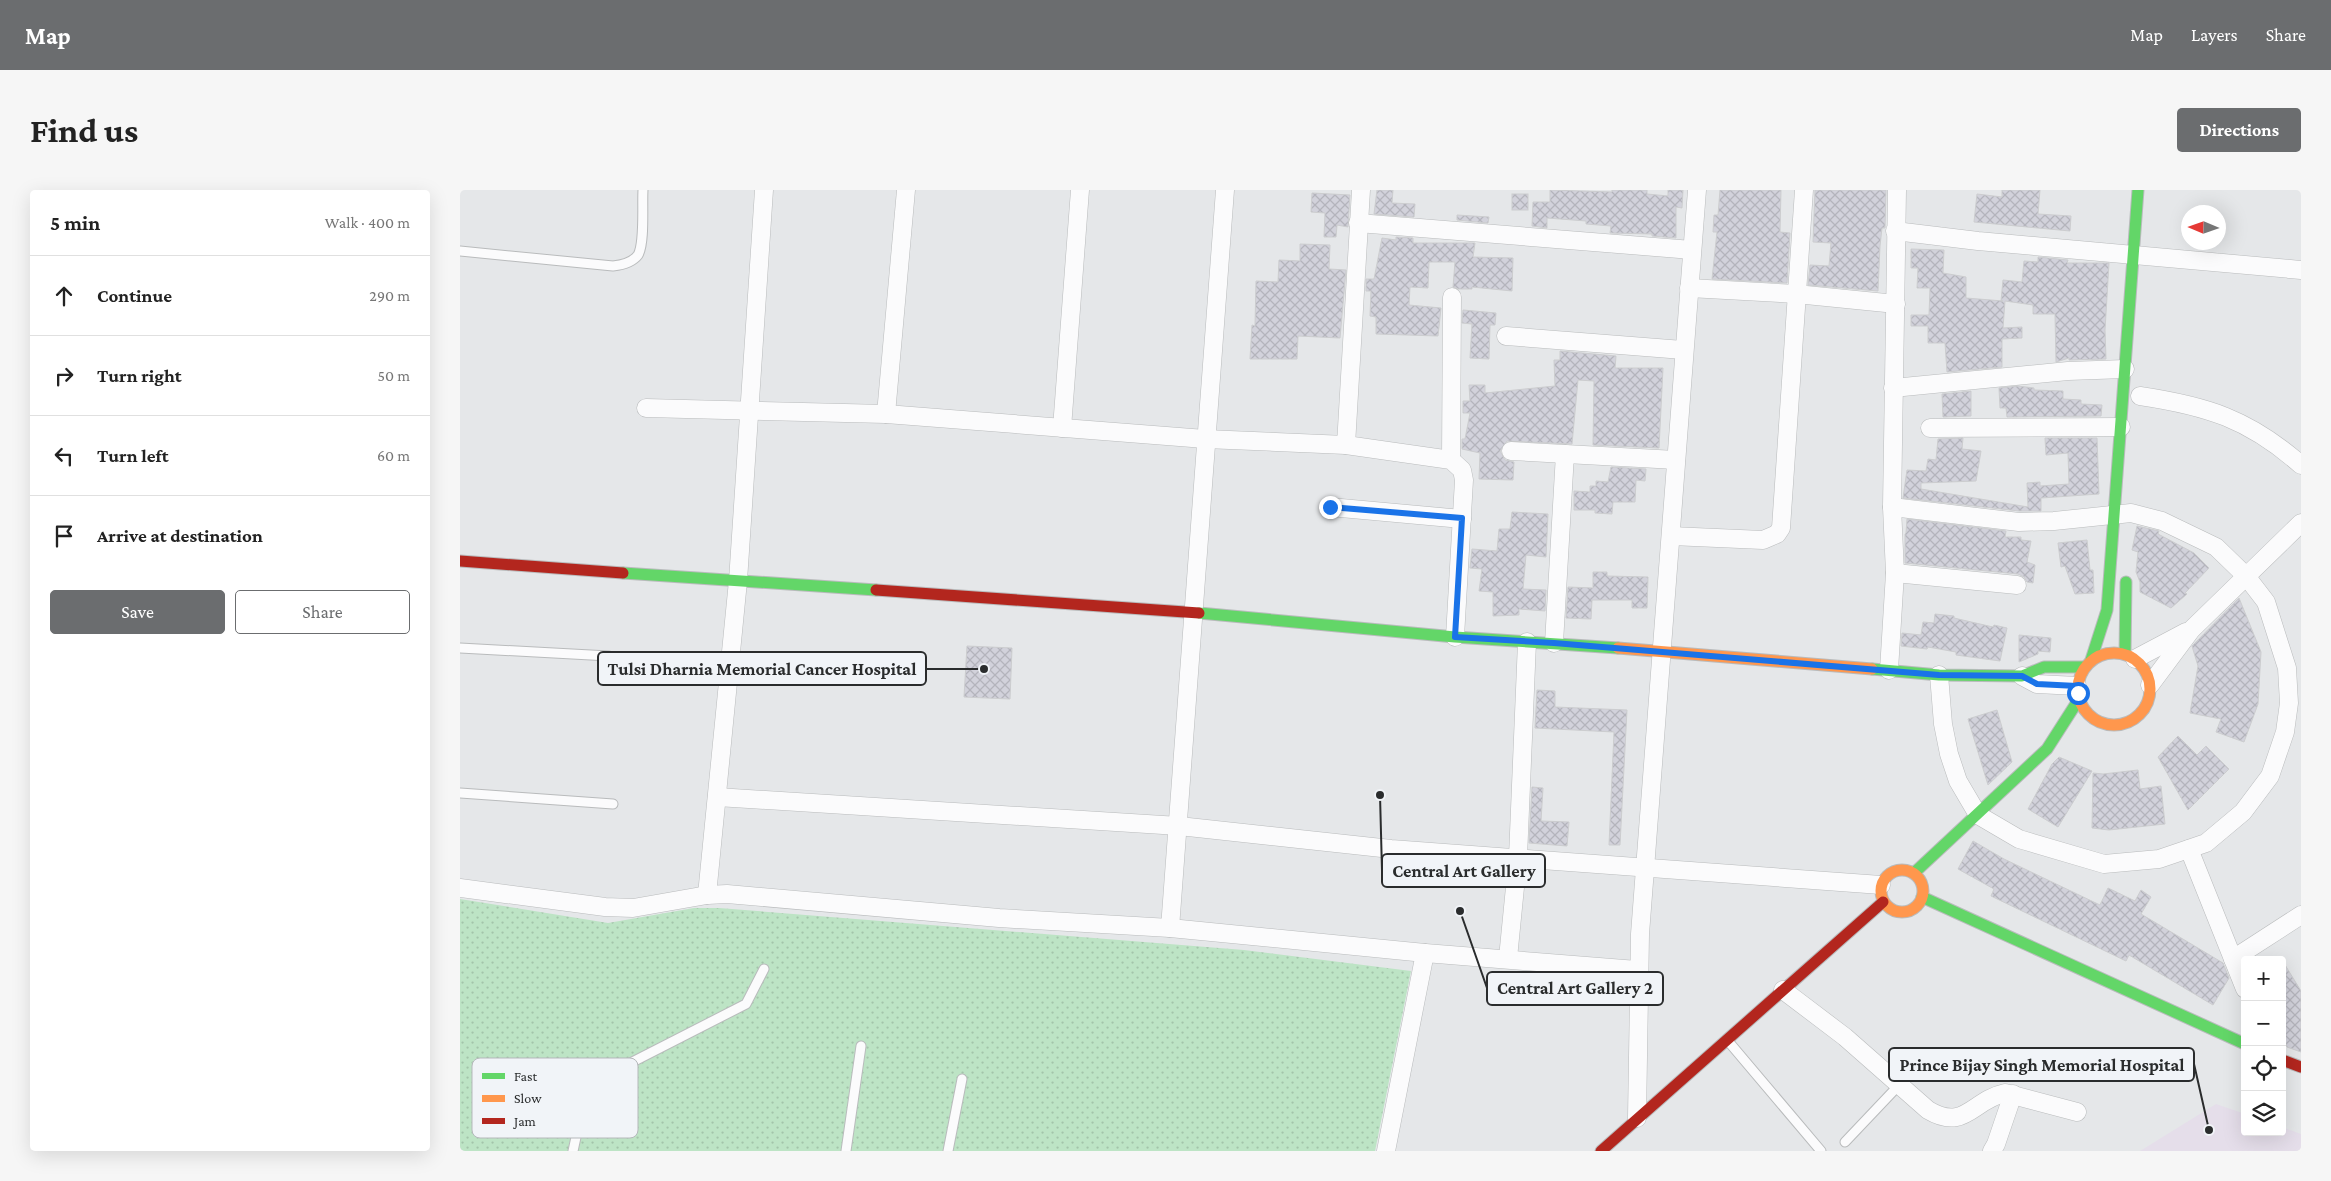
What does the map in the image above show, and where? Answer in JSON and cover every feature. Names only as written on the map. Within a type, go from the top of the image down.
[{"type":"street","points":[[707,895],[738,581],[764,190]]},
{"type":"street","points":[[886,414],[906,190]]},
{"type":"street","points":[[1062,428],[1080,190]]},
{"type":"street","points":[[1170,928],[1195,613],[1225,190]]},
{"type":"street","points":[[1346,446],[1360,190]]},
{"type":"street","points":[[1637,1118],[1637,970],[1663,653],[1683,350],[1697,190]]},
{"type":"street","points":[[1671,536],[1763,540],[1777,534],[1781,528],[1804,190]]},
{"type":"street","points":[[1889,670],[1894,573],[1892,507],[1897,190]]},
{"type":"street","points":[[1914,873],[2047,749],[2078,693],[2107,610],[2127,514],[2121,427],[2125,370],[2145,255],[2138,190]]},
{"type":"street","points":[[1358,223],[1692,250]]},
{"type":"street","points":[[1895,231],[1978,241],[2301,270]]},
{"type":"street","points":[[1689,288],[1796,294],[1896,304]]},
{"type":"street","points":[[1451,460],[1452,296]]},
{"type":"street","points":[[1506,336],[1683,350]]},
{"type":"street","points":[[1893,388],[2068,371],[2125,370]]},
{"type":"street","points":[[2140,396],[2176,402],[2202,409],[2252,428],[2280,446],[2301,464]]},
{"type":"street","points":[[646,408],[886,414],[1206,439],[1346,446],[1451,460],[1462,470],[1462,518],[1455,637]]},
{"type":"street","points":[[1930,428],[2121,427]]},
{"type":"street","points":[[1511,451],[1676,460]]},
{"type":"street","points":[[1554,643],[1565,454]]},
{"type":"street","points":[[1330,507],[1462,518]]},
{"type":"street","points":[[1892,507],[2019,522],[2054,521],[2127,514],[2162,522],[2216,547],[2246,576],[2266,602],[2287,668],[2295,704],[2270,776],[2243,812],[2206,843],[2159,859],[2104,864],[2019,838],[1978,815],[1958,780],[1949,754],[1943,724],[1939,675]]},
{"type":"street","points":[[2150,685],[2191,630],[2301,523]]},
{"type":"street","points":[[460,561],[1195,613],[1455,637],[1554,643],[1939,675],[2022,676],[2044,666],[2088,664],[2102,654],[2114,652],[2130,656],[2144,669],[2150,685],[2148,703],[2136,718],[2120,725],[2097,725],[2087,714],[2078,693]]},
{"type":"street","points":[[2126,572],[2124,612],[2130,656]]},
{"type":"street","points":[[1894,573],[2017,586]]},
{"type":"street","points":[[2130,656],[2191,630]]},
{"type":"street","points":[[1508,958],[1518,857],[1527,642]]},
{"type":"street","points":[[2022,676],[2037,684],[2078,693]]},
{"type":"street","points":[[2047,749],[2066,740]]},
{"type":"street","points":[[717,797],[1179,826],[1391,849],[1646,867],[1882,893],[1896,912],[1912,910],[1922,897],[1923,888],[1921,880],[1914,873],[1900,869],[1891,872],[1882,893],[1783,990],[1601,1151]]},
{"type":"street","points":[[2189,849],[2241,979]]},
{"type":"street","points":[[460,888],[605,907],[633,908],[707,895],[727,894],[998,918],[1170,928],[1426,953],[1508,958],[1637,970]]},
{"type":"street","points":[[1922,897],[2241,1042]]},
{"type":"street","points":[[2233,959],[2301,915]]},
{"type":"street","points":[[1386,1151],[1426,953]]},
{"type":"street","points":[[1783,990],[1845,1037],[1928,1110],[1939,1117],[1959,1118],[1994,1095],[2014,1094],[2077,1112]]},
{"type":"street","points":[[2286,1061],[2301,1067]]},
{"type":"street","points":[[1992,1151],[2014,1094]]},
{"type":"lane","points":[[460,252],[613,266],[624,264],[638,255],[641,246],[643,190]]},
{"type":"lane","points":[[460,648],[608,656]]},
{"type":"lane","points":[[460,793],[613,804]]},
{"type":"lane","points":[[638,1058],[746,1004],[764,969]]},
{"type":"lane","points":[[1727,1040],[1821,1151]]},
{"type":"lane","points":[[846,1151],[861,1046]]},
{"type":"lane","points":[[948,1151],[962,1079]]},
{"type":"lane","points":[[1845,1142],[1900,1084]]},
{"type":"lane","points":[[574,1151],[577,1138]]},
{"type":"shaded area","points":[[2216,1104],[2241,1113],[2241,1136],[2286,1136],[2286,1128],[2301,1134],[2301,1151],[2140,1151]]},
{"type":"green space","points":[[460,899],[608,923],[694,908],[719,908],[1244,950],[1411,971],[1375,1151],[460,1151]]},
{"type":"building","points":[[1377,190],[1393,190],[1392,203],[1415,204],[1414,217],[1374,214]]},
{"type":"building","points":[[1550,190],[1612,192],[1612,190],[1647,190],[1647,194],[1668,196],[1668,190],[1683,190],[1682,208],[1676,207],[1676,238],[1652,236],[1652,234],[1610,233],[1611,226],[1586,224],[1586,221],[1547,218],[1547,228],[1532,226],[1533,202],[1550,202]]},
{"type":"building","points":[[1720,190],[1781,190],[1780,232],[1790,233],[1787,283],[1712,279],[1717,232],[1713,232],[1714,215],[1718,215]]},
{"type":"building","points":[[1815,190],[1886,190],[1885,228],[1882,228],[1880,246],[1878,291],[1808,285],[1810,265],[1829,266],[1831,243],[1813,242]]},
{"type":"building","points":[[2002,190],[2040,190],[2038,214],[2071,216],[2070,231],[1974,222],[1977,194],[2002,197]]},
{"type":"building","points":[[1312,193],[1350,195],[1348,227],[1337,225],[1336,237],[1324,237],[1325,213],[1311,212]]},
{"type":"building","points":[[1512,194],[1528,194],[1528,210],[1512,210]]},
{"type":"building","points":[[1457,215],[1489,217],[1488,223],[1457,220]]},
{"type":"building","points":[[1396,237],[1413,238],[1413,243],[1475,243],[1473,257],[1513,258],[1512,291],[1472,287],[1472,289],[1458,289],[1453,287],[1455,262],[1429,262],[1428,288],[1410,287],[1409,305],[1441,308],[1438,336],[1376,334],[1376,317],[1370,316],[1371,291],[1366,291],[1366,279],[1374,279],[1382,238],[1396,240]]},
{"type":"building","points":[[1300,244],[1330,245],[1329,269],[1346,270],[1340,338],[1298,336],[1297,359],[1250,359],[1252,325],[1255,326],[1256,281],[1278,282],[1279,260],[1300,261]]},
{"type":"building","points":[[1911,249],[1944,250],[1943,273],[1966,277],[1966,298],[2001,301],[2003,280],[2022,282],[2024,261],[2038,262],[2038,257],[2068,260],[2067,263],[2109,263],[2105,330],[2106,359],[2069,360],[2069,358],[2056,362],[2055,314],[2033,314],[2033,305],[2005,301],[2003,328],[2022,327],[2022,338],[2002,339],[2002,367],[1947,372],[1945,343],[1928,343],[1928,326],[1911,326],[1911,315],[1929,315],[1930,288],[1917,288],[1918,268],[1911,268]]},
{"type":"building","points":[[1463,310],[1496,313],[1495,325],[1490,325],[1489,359],[1470,358],[1472,324],[1462,323]]},
{"type":"building","points":[[1560,351],[1616,356],[1615,368],[1663,368],[1659,448],[1593,445],[1594,381],[1578,380],[1572,444],[1507,441],[1500,451],[1505,460],[1514,462],[1513,480],[1479,479],[1480,453],[1462,449],[1462,439],[1465,439],[1470,413],[1463,413],[1463,401],[1470,401],[1469,385],[1485,385],[1485,393],[1555,386],[1554,360],[1560,360]]},
{"type":"building","points":[[2018,386],[2034,388],[2034,390],[2063,391],[2063,399],[2081,400],[2081,404],[2102,405],[2101,416],[2007,417],[2006,408],[2000,408],[1999,388]]},
{"type":"building","points":[[1971,391],[1971,416],[1943,417],[1942,394]]},
{"type":"building","points":[[1963,438],[1962,449],[1981,451],[1976,481],[1921,483],[1921,489],[2028,507],[2027,483],[2040,482],[2040,486],[2069,484],[2068,453],[2046,455],[2045,438],[2097,438],[2099,494],[2041,498],[2041,511],[2019,511],[1903,498],[1907,470],[1926,471],[1928,459],[1936,460],[1938,439]]},
{"type":"building","points":[[1611,467],[1646,469],[1645,481],[1636,480],[1635,502],[1613,502],[1612,514],[1595,513],[1595,510],[1574,510],[1574,491],[1590,492],[1590,486],[1596,486],[1596,481],[1608,482]]},
{"type":"building","points":[[1512,512],[1548,514],[1546,557],[1526,555],[1523,589],[1546,590],[1545,611],[1519,609],[1519,615],[1493,616],[1493,592],[1479,591],[1482,569],[1470,568],[1472,549],[1497,551],[1499,529],[1510,529]]},
{"type":"building","points":[[1907,519],[2006,531],[2005,537],[2021,537],[2021,540],[2031,541],[2027,562],[2035,565],[2033,583],[2027,582],[2024,577],[2018,574],[1905,563]]},
{"type":"building","points":[[2137,526],[2159,531],[2158,534],[2194,553],[2209,568],[2185,593],[2187,594],[2171,608],[2140,592],[2140,582],[2136,572],[2138,552],[2132,550]]},
{"type":"building","points":[[2087,540],[2090,570],[2093,570],[2094,593],[2075,594],[2065,566],[2061,567],[2058,543]]},
{"type":"building","points":[[1593,572],[1607,572],[1607,576],[1648,577],[1647,608],[1632,608],[1632,600],[1592,600],[1591,619],[1566,618],[1568,587],[1593,588]]},
{"type":"building","points":[[2239,598],[2261,652],[2258,704],[2244,742],[2216,732],[2221,719],[2190,713],[2198,666],[2192,646]]},
{"type":"building","points":[[1935,614],[1954,616],[1954,618],[1993,627],[1994,625],[2007,628],[2000,661],[1956,655],[1956,652],[1928,647],[1927,649],[1901,646],[1902,633],[1921,635],[1923,622],[1934,623]]},
{"type":"building","points":[[2019,635],[2051,638],[2050,652],[2038,651],[2038,654],[2019,662]]},
{"type":"building","points":[[967,646],[1012,648],[1010,699],[964,697]]},
{"type":"building","points":[[1537,690],[1555,691],[1555,707],[1627,710],[1620,845],[1609,845],[1614,732],[1535,728]]},
{"type":"building","points":[[1997,710],[2012,762],[1988,785],[1968,719]]},
{"type":"building","points":[[2178,736],[2197,755],[2206,746],[2229,769],[2188,810],[2158,757]]},
{"type":"building","points":[[2059,757],[2092,771],[2058,827],[2028,809],[2052,764]]},
{"type":"building","points":[[2138,770],[2140,789],[2161,786],[2165,824],[2109,830],[2092,828],[2093,773],[2103,774]]},
{"type":"building","points":[[1532,787],[1543,788],[1541,821],[1569,822],[1567,846],[1529,843]]},
{"type":"building","points":[[1973,841],[2004,859],[2100,905],[2108,888],[2135,901],[2141,890],[2151,897],[2141,914],[2223,963],[2229,978],[2213,1005],[2129,955],[2126,961],[1991,896],[1994,889],[1958,869]]},
{"type":"building","points":[[2286,967],[2301,991],[2301,1052],[2287,1047]]},
{"type":"traffic: fast","points":[[2091,660],[2107,610],[2138,190]]},
{"type":"traffic: fast","points":[[623,573],[876,590]]},
{"type":"traffic: fast","points":[[2125,654],[2126,582]]},
{"type":"traffic: fast","points":[[1199,613],[1455,637],[1618,648]]},
{"type":"traffic: fast","points":[[1872,669],[1939,675],[2022,676],[2044,667],[2084,667]]},
{"type":"traffic: fast","points":[[1914,873],[2047,749],[2079,699]]},
{"type":"traffic: fast","points":[[1922,897],[2241,1042]]},
{"type":"traffic: slow","points":[[1618,648],[1872,669]]},
{"type":"traffic: slow","points":[[2121,653],[2140,663],[2148,675],[2150,689],[2148,703],[2140,715],[2128,723],[2107,725],[2088,715],[2080,703],[2078,682],[2088,663],[2100,655],[2121,653]]},
{"type":"traffic: slow","points":[[1906,870],[1914,873],[1920,879],[1923,891],[1920,903],[1914,909],[1898,912],[1890,909],[1884,903],[1881,887],[1884,879],[1890,873],[1906,870]]},
{"type":"traffic: jam","points":[[460,561],[623,573]]},
{"type":"traffic: jam","points":[[876,590],[1199,613]]},
{"type":"traffic: jam","points":[[1601,1151],[1883,902]]},
{"type":"traffic: jam","points":[[2286,1061],[2301,1067]]},
{"type":"place","name":"Tulsi Dharnia Memorial Cancer Hospital","points":[[984,669]]},
{"type":"place","name":"Central Art Gallery","points":[[1380,795]]},
{"type":"place","name":"Central Art Gallery 2","points":[[1460,911]]},
{"type":"place","name":"Prince Bijay Singh Memorial Hospital","points":[[2209,1130]]},
{"type":"route","points":[[1330,507],[1462,518],[1455,637],[1554,643],[1939,675],[2022,676],[2037,684],[2077,686],[2078,693]]}]
